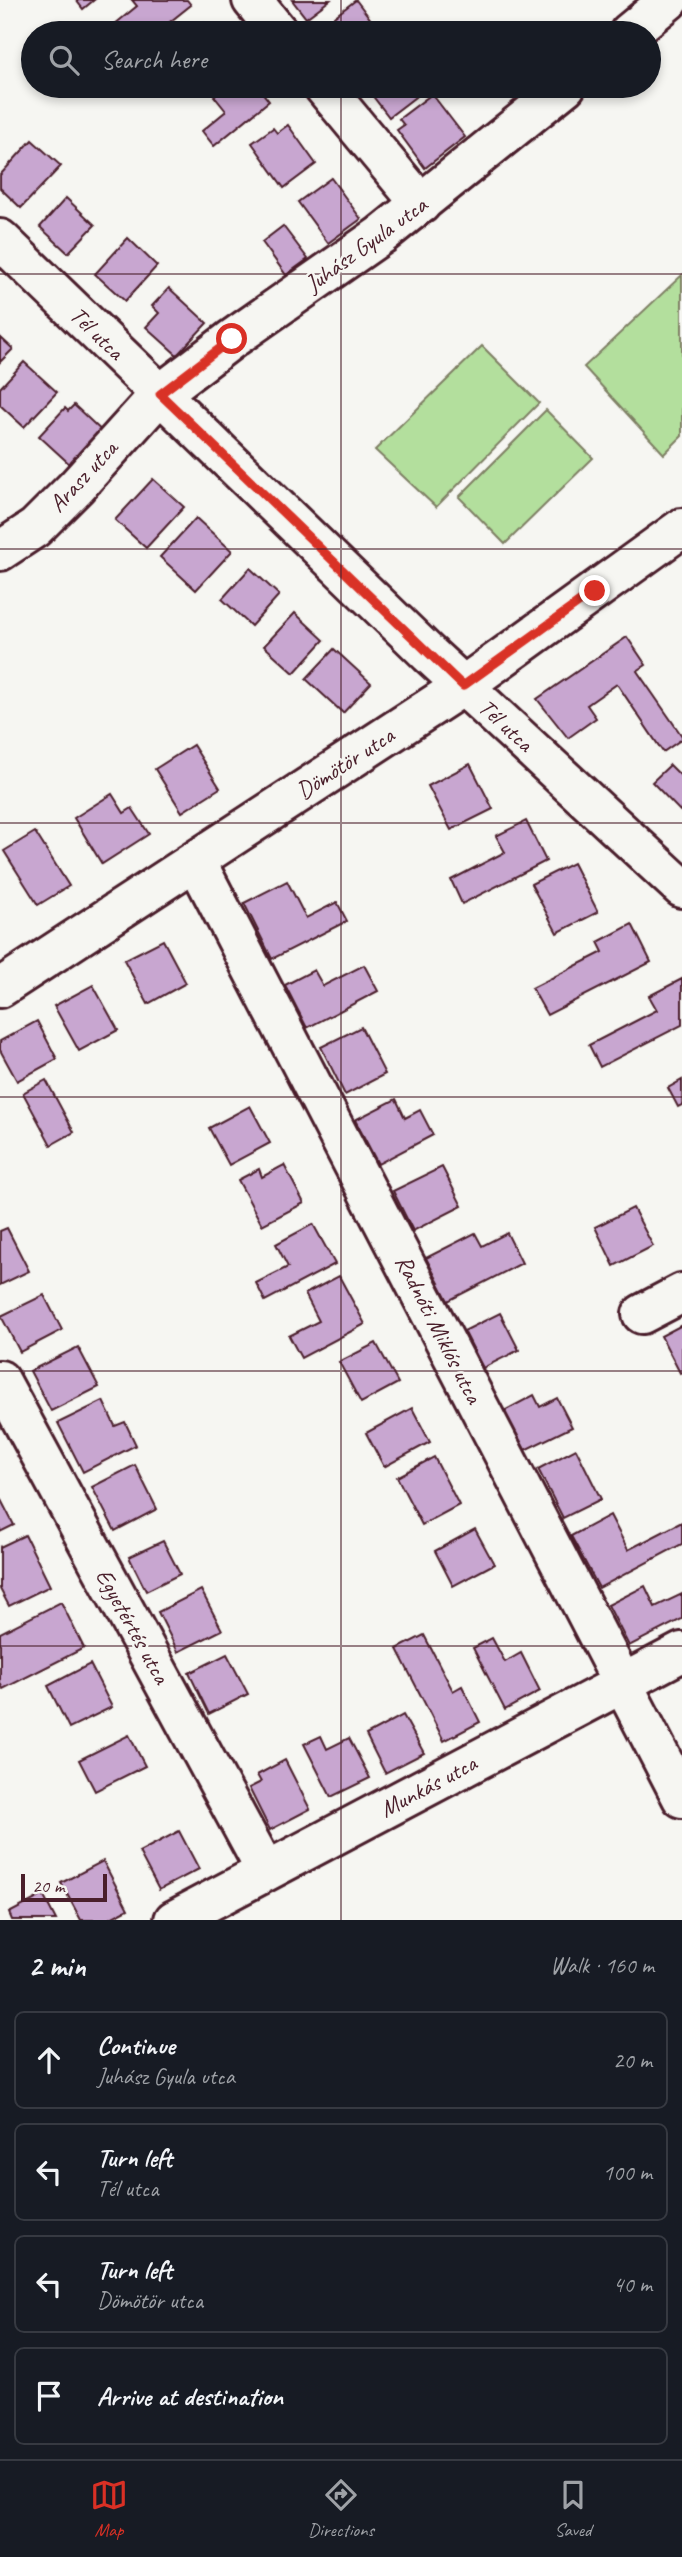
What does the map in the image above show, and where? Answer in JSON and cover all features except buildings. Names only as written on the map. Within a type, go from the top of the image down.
[{"type":"street","points":[[252,0],[269,21]]},
{"type":"street","points":[[644,21],[669,0]]},
{"type":"street","points":[[333,98],[421,204]]},
{"type":"street","name":"Juhász Gyula utca","points":[[160,394],[421,204],[551,98]]},
{"type":"street","name":"Tél utca","points":[[0,239],[463,686],[682,888]]},
{"type":"street","name":"Arasz utca","points":[[0,551],[34,527],[68,495],[160,394]]},
{"type":"street","name":"Dömötör utca","points":[[0,988],[463,686],[682,528]]},
{"type":"street","name":"Radnóti Miklós utca","points":[[196,861],[682,1798]]},
{"type":"street","points":[[642,1314],[682,1293]]},
{"type":"street","name":"Egyetértés utca","points":[[0,1380],[267,1871]]},
{"type":"street","name":"Munkás utca","points":[[174,1920],[682,1652]]},
{"type":"green space","points":[[682,275],[682,436],[664,454],[584,367]]},
{"type":"green space","points":[[482,346],[539,403],[436,507],[375,450]]},
{"type":"green space","points":[[546,410],[593,458],[505,544],[459,497]]},
{"type":"route","points":[[232,339],[160,394],[463,686],[595,591]]}]
